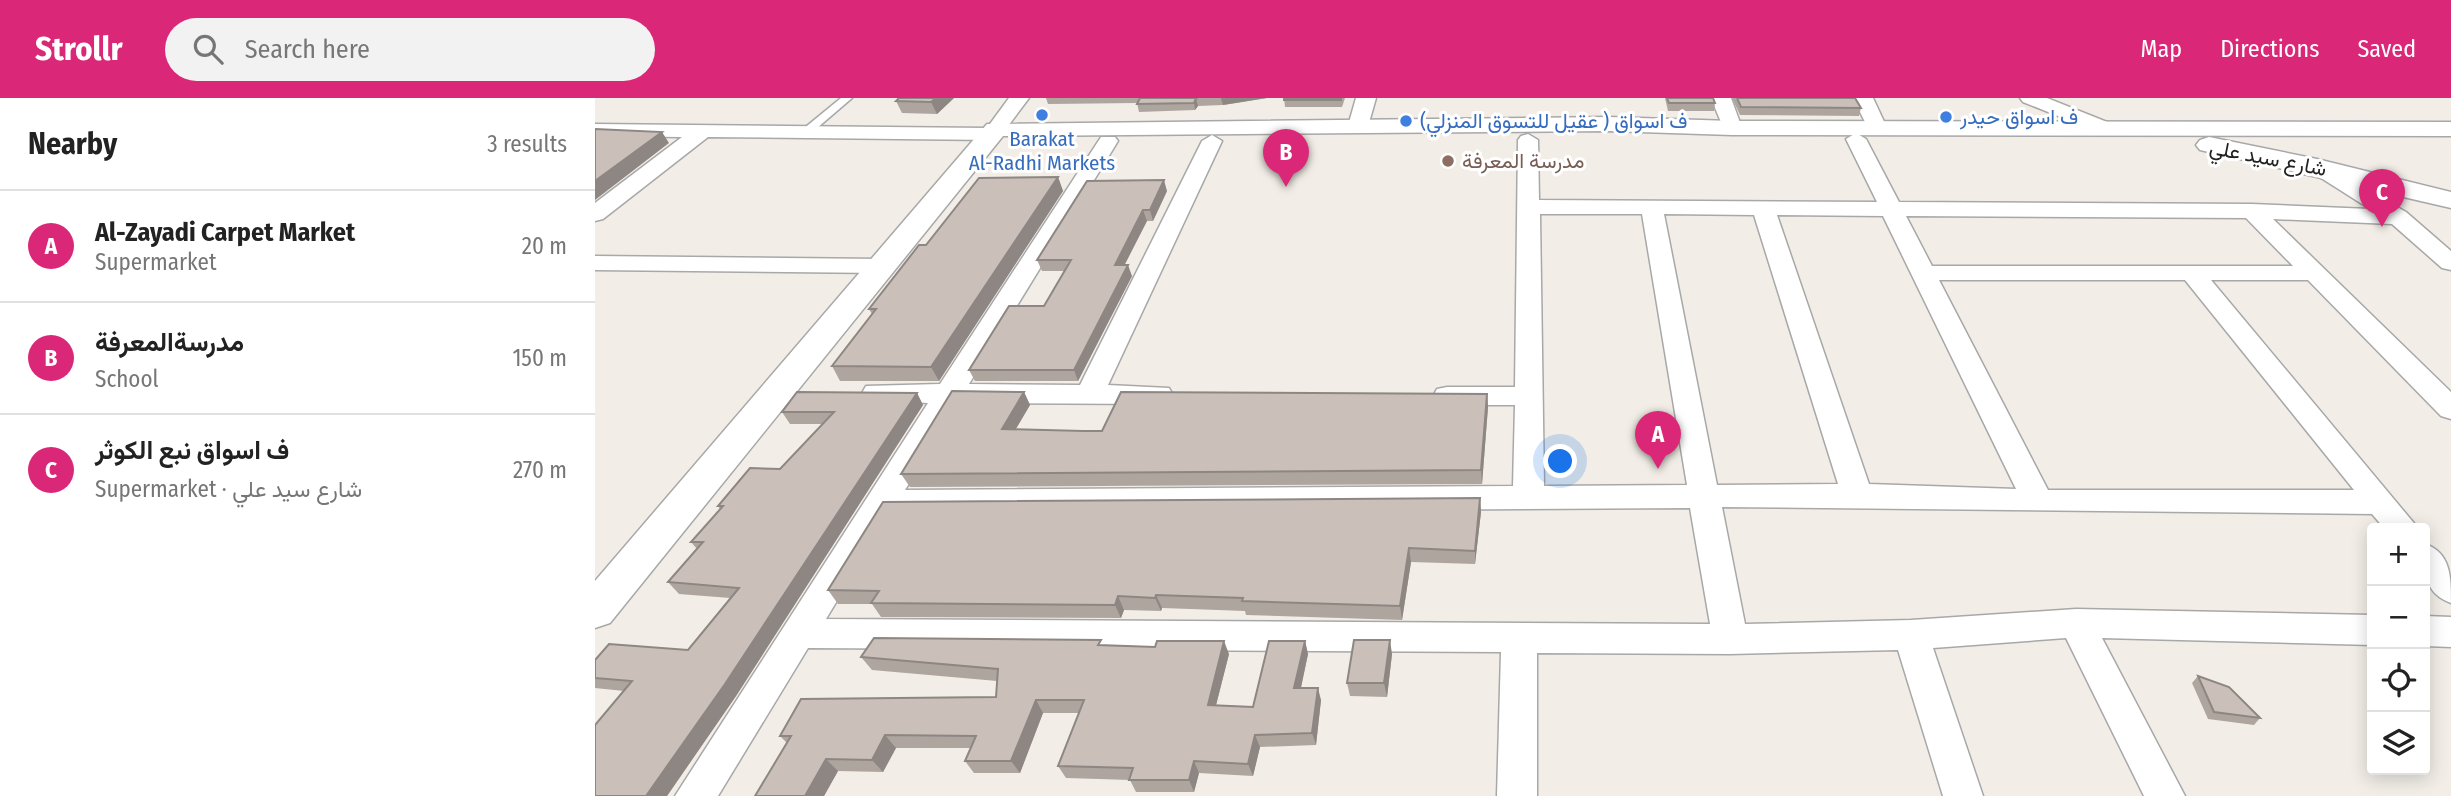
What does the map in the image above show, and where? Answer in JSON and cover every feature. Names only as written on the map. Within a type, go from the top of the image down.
[{"type":"street","points":[[595,611],[1019,98]]},
{"type":"street","points":[[1359,126],[1366,98]]},
{"type":"street","points":[[1721,98],[1733,128]]},
{"type":"street","points":[[1863,98],[1866,134],[1889,208],[2038,501]]},
{"type":"street","points":[[2030,98],[2105,128]]},
{"type":"street","points":[[991,135],[1359,126],[1611,132],[2451,142]]},
{"type":"street","points":[[595,130],[1212,141],[1528,140],[1611,132],[1733,128],[1866,134],[2105,128],[2451,129]]},
{"type":"street","points":[[595,214],[703,131]]},
{"type":"street","name":"شارع سيد علي","points":[[2167,139],[2316,167],[2451,200]]},
{"type":"street","points":[[1528,140],[1529,497]]},
{"type":"street","points":[[695,796],[883,502],[1108,141]]},
{"type":"street","points":[[1089,395],[1212,141]]},
{"type":"street","points":[[2316,167],[2398,217],[2451,263]]},
{"type":"street","points":[[1527,207],[2252,211],[2398,217]]},
{"type":"street","points":[[1651,209],[1730,639]]},
{"type":"street","points":[[1764,210],[1857,495]]},
{"type":"street","points":[[2252,211],[2451,409]]},
{"type":"street","points":[[595,263],[882,266]]},
{"type":"street","points":[[2191,272],[2398,523]]},
{"type":"street","points":[[1922,273],[2315,274]]},
{"type":"street","points":[[777,392],[1184,395]]},
{"type":"street","points":[[1417,396],[1527,396]]},
{"type":"street","points":[[883,502],[1857,495],[2038,501],[2381,502]]},
{"type":"street","points":[[2430,563],[2451,589]]},
{"type":"street","points":[[799,633],[1730,639],[1911,635],[2076,623],[2367,630]]},
{"type":"street","points":[[2076,623],[2165,796]]},
{"type":"street","points":[[1911,635],[1963,796]]},
{"type":"street","points":[[1517,796],[1519,636]]},
{"type":"lane","points":[[806,132],[847,98]]},
{"type":"building","points":[[899,98],[936,98],[931,102],[896,101]]},
{"type":"building","points":[[1140,98],[1196,98],[1194,103],[1137,104]]},
{"type":"building","points":[[1341,98],[1341,100],[1284,100]]},
{"type":"building","points":[[1667,98],[1713,98],[1715,103],[1669,103]]},
{"type":"building","points":[[1737,98],[1855,98],[1861,108],[1741,107]]},
{"type":"building","points":[[595,129],[662,132],[595,181]]},
{"type":"building","points":[[1058,177],[931,367],[832,366],[876,309],[869,309],[919,245],[926,245],[979,178]]},
{"type":"building","points":[[1164,180],[1150,210],[1143,210],[1115,265],[1128,265],[1074,370],[969,370],[1009,306],[1044,306],[1071,260],[1037,260],[1087,181]]},
{"type":"building","points":[[952,391],[1024,392],[1002,429],[1083,431],[1102,431],[1121,392],[1487,394],[1481,470],[901,474]]},
{"type":"building","points":[[797,392],[917,393],[725,684],[646,796],[595,796],[595,725],[632,681],[595,678],[595,660],[609,644],[688,650],[739,588],[668,582],[703,542],[691,542],[723,506],[718,506],[750,468],[780,469],[834,412],[782,412]]},
{"type":"building","points":[[1480,498],[1475,551],[1409,548],[1400,606],[1242,601],[1243,598],[1156,595],[1155,598],[1118,596],[1115,605],[871,603],[879,591],[828,590],[883,502]]},
{"type":"building","points":[[874,638],[1101,640],[1098,645],[1155,647],[1157,641],[1224,641],[1208,705],[1253,707],[1269,641],[1305,641],[1294,688],[1318,688],[1312,733],[1255,735],[1248,764],[1194,761],[1189,780],[1129,780],[1133,768],[1058,766],[1084,700],[1036,700],[1011,761],[965,761],[976,736],[885,735],[872,760],[826,759],[805,796],[755,796],[791,736],[780,736],[801,699],[996,697],[998,669],[861,657]]},
{"type":"building","points":[[1354,640],[1390,640],[1384,683],[1347,683]]},
{"type":"building","points":[[2198,676],[2229,687],[2260,718],[2214,712]]},
{"type":"place","name":"Barakat Al-Radhi Markets","points":[[1042,115]]},
{"type":"place","name":"ف اسواق حيدر","points":[[1946,117]]},
{"type":"place","name":"ف اسواق ( عقيل للتسوق المنزلي)","points":[[1406,121]]},
{"type":"place","name":"مدرسة المعرفة","points":[[1448,161]]},
{"type":"place","name":"مدرسةالمعرفة","points":[[1286,187]]},
{"type":"place","name":"ف اسواق نبع الكوثر","points":[[2382,227]]},
{"type":"place","name":"Al-Zayadi Carpet Market","points":[[1658,469]]}]
